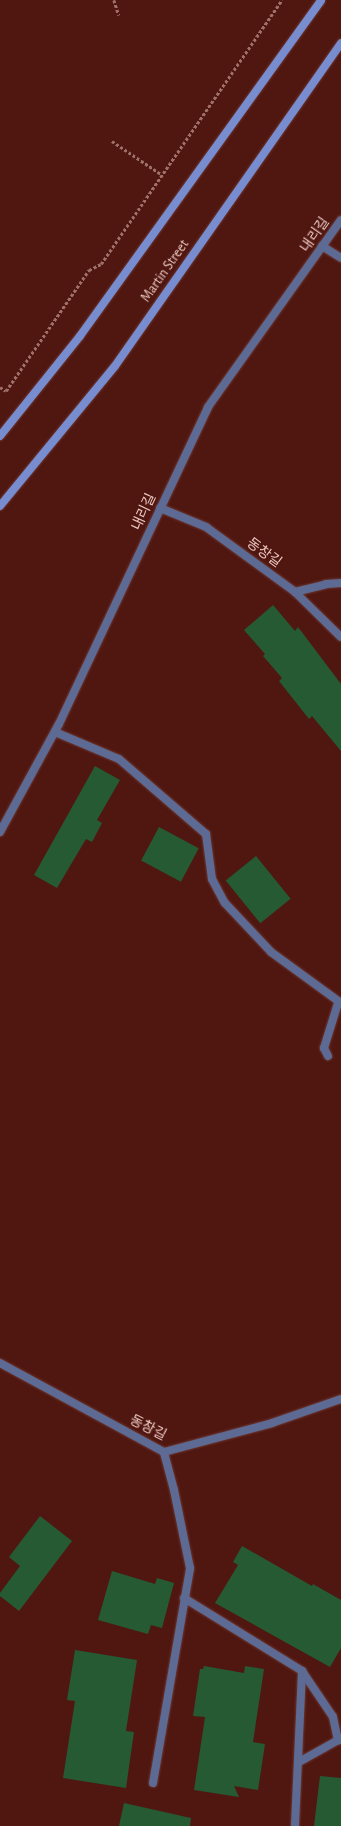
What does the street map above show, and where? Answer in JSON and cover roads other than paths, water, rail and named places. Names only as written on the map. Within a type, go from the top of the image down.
[{"type":"main road","points":[[0,436],[80,336],[321,0]]},
{"type":"main road","name":"Martin Street","points":[[0,506],[115,366],[341,43]]},
{"type":"street","name":"내리길","points":[[0,832],[55,732],[208,407],[341,220]]},
{"type":"street","points":[[322,246],[341,258]]},
{"type":"street","name":"동창길","points":[[160,508],[206,527],[295,592],[341,637]]},
{"type":"street","points":[[295,592],[326,584],[341,584]]},
{"type":"street","points":[[55,732],[119,759],[206,834],[212,879],[224,903],[271,952],[340,1003],[324,1048],[328,1056]]},
{"type":"street","name":"동창길","points":[[0,1364],[164,1452],[272,1423],[341,1400]]},
{"type":"street","points":[[153,1783],[190,1568],[174,1490],[164,1452]]},
{"type":"street","points":[[184,1598],[302,1671],[333,1717],[339,1741],[299,1762]]},
{"type":"street","points":[[295,1826],[302,1671]]}]
